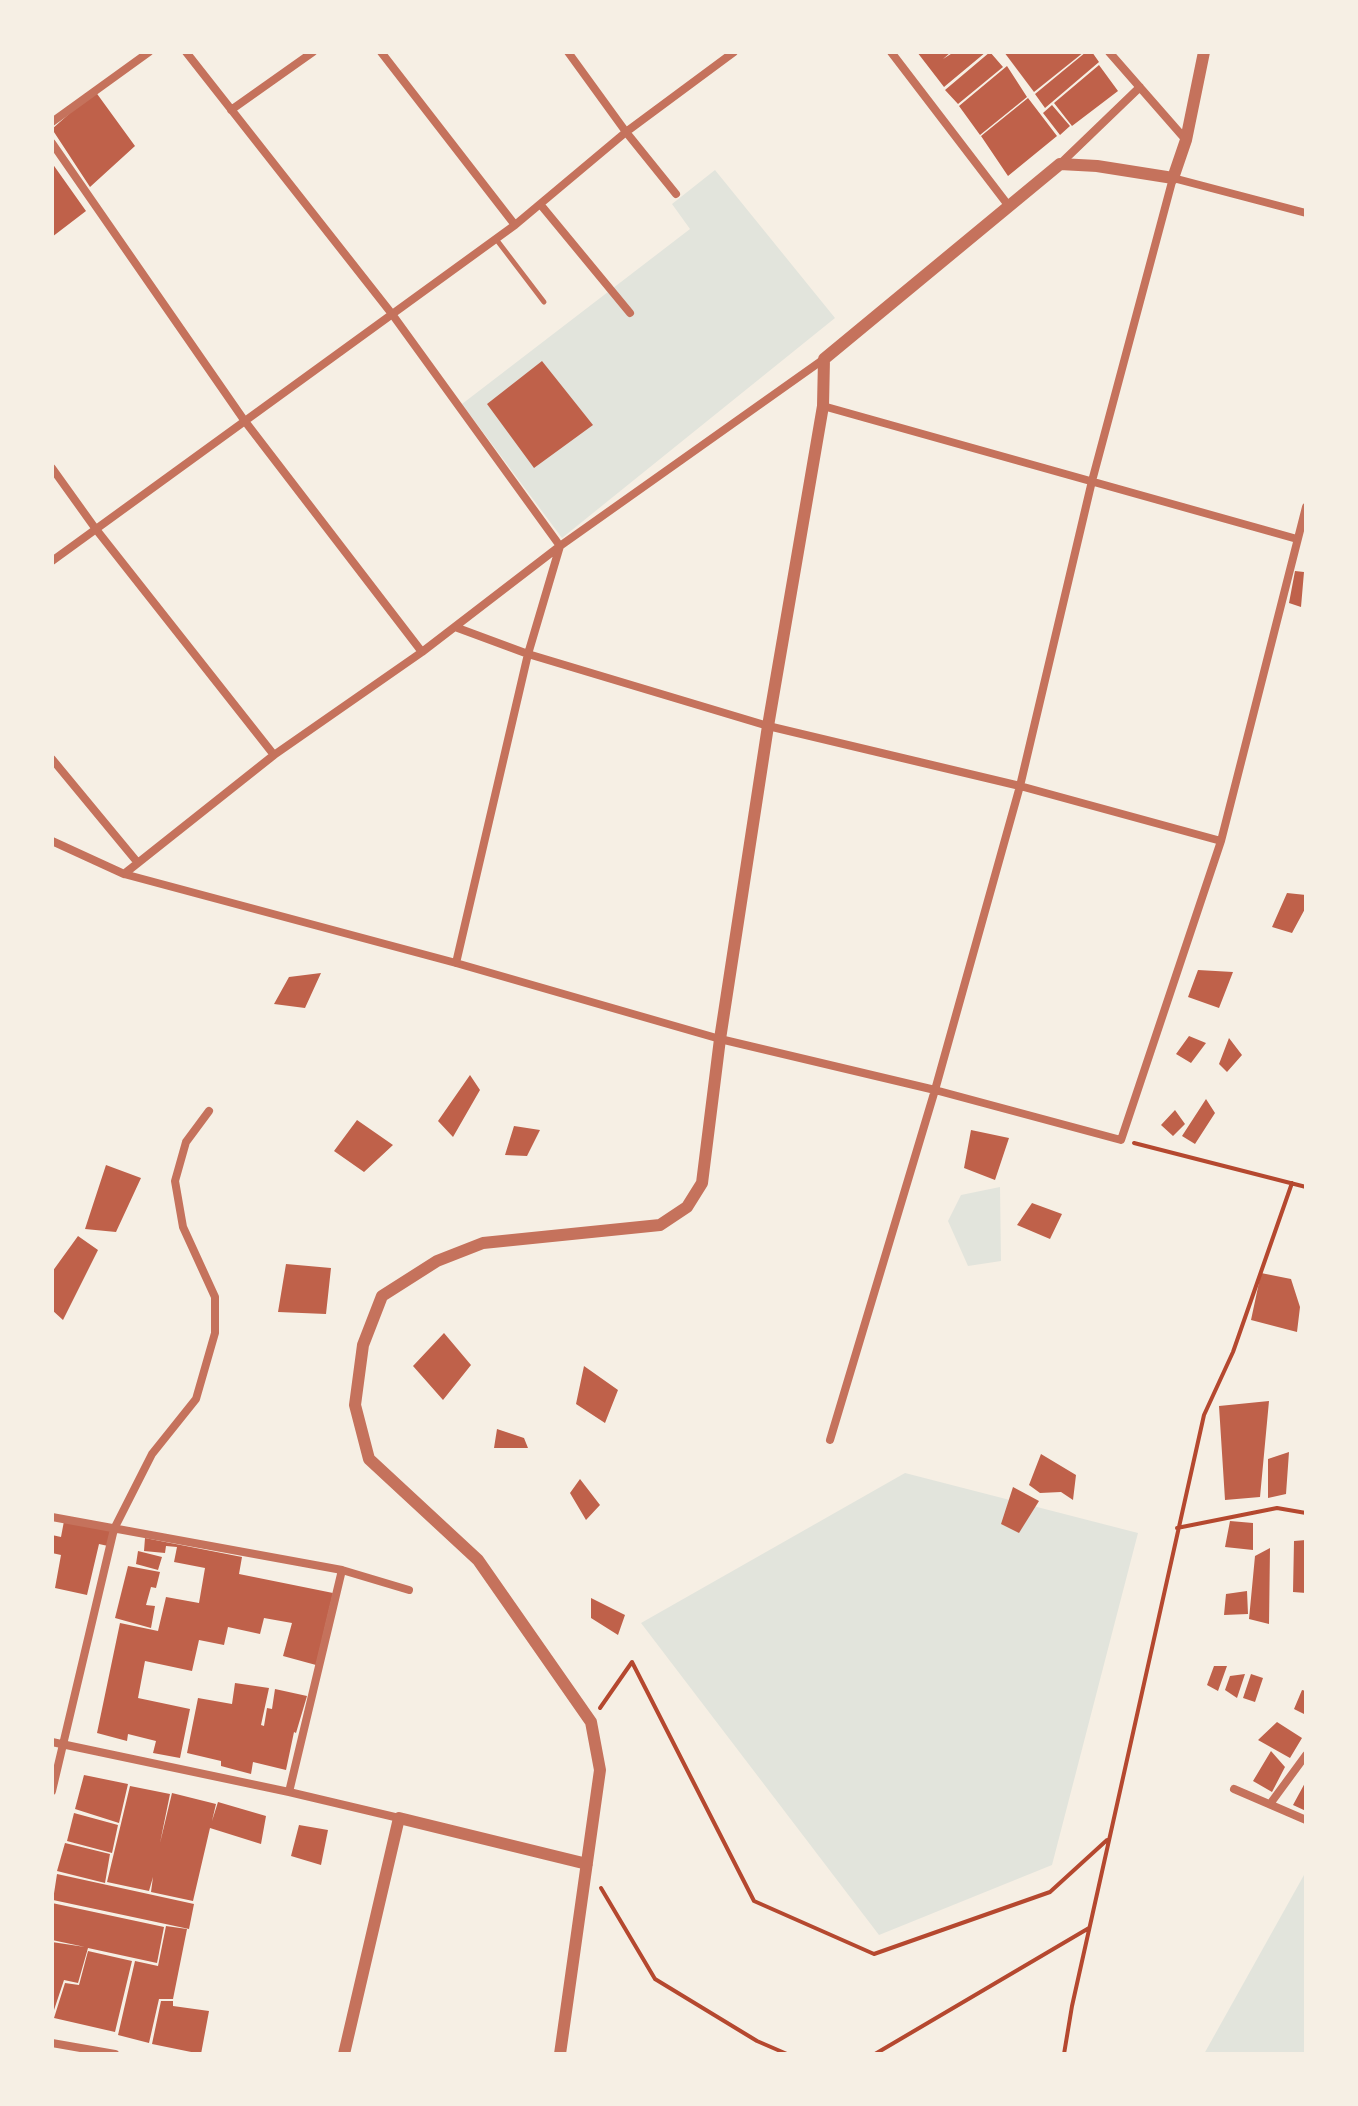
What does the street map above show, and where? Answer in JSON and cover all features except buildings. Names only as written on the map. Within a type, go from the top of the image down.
[{"type":"street","points":[[52,122],[149,52]]},
{"type":"street","points":[[186,52],[392,314],[560,546]]},
{"type":"street","points":[[231,110],[313,52]]},
{"type":"street","points":[[381,52],[515,225]]},
{"type":"street","points":[[568,52],[676,194]]},
{"type":"street","points":[[52,561],[515,225],[626,132],[734,52]]},
{"type":"street","points":[[891,52],[1008,205]]},
{"type":"street","points":[[1109,52],[1186,140]]},
{"type":"street","points":[[830,1440],[935,1090],[1020,786],[1092,481],[1173,178],[1186,140],[1204,52]]},
{"type":"street","points":[[124,874],[274,755],[422,652],[560,546],[824,359],[1060,164],[1140,87]]},
{"type":"street","points":[[52,143],[244,420],[422,652]]},
{"type":"street","points":[[1060,164],[1097,166],[1173,178],[1306,213]]},
{"type":"street","points":[[540,204],[630,313]]},
{"type":"street","points":[[560,2054],[600,1770],[591,1722],[478,1560],[369,1459],[355,1405],[363,1345],[382,1296],[437,1261],[483,1243],[660,1225],[687,1207],[702,1183],[720,1039],[768,726],[823,406],[824,359]]},
{"type":"street","points":[[823,406],[1297,539]]},
{"type":"street","points":[[52,468],[95,528],[274,755]]},
{"type":"street","points":[[52,841],[124,874],[456,963],[720,1039],[935,1090],[1121,1140],[1221,841],[1306,507]]},
{"type":"street","points":[[456,963],[528,654],[560,546]]},
{"type":"street","points":[[455,627],[528,654],[768,726],[1020,786],[1221,841]]},
{"type":"street","points":[[52,759],[138,863]]},
{"type":"street","points":[[52,1791],[114,1529],[152,1454],[196,1399],[215,1333],[215,1297],[183,1227],[175,1181],[186,1142],[209,1111]]},
{"type":"street","points":[[52,1517],[342,1570],[409,1590]]},
{"type":"street","points":[[289,1792],[342,1570]]},
{"type":"street","points":[[52,1742],[289,1792],[587,1864]]},
{"type":"street","points":[[1270,1804],[1306,1755]]},
{"type":"street","points":[[1234,1789],[1306,1820]]},
{"type":"street","points":[[344,2054],[399,1818]]},
{"type":"street","points":[[52,2043],[115,2054]]},
{"type":"lane","points":[[495,239],[544,302]]},
{"type":"path","points":[[1121,1140],[1306,1187]]},
{"type":"path","points":[[1064,2054],[1089,1928],[1204,1415],[1233,1352],[1292,1183]]},
{"type":"path","points":[[1177,1528],[1277,1508],[1306,1513]]},
{"type":"path","points":[[591,1722],[632,1662],[754,1901],[874,1954],[1050,1892],[1109,1839]]},
{"type":"path","points":[[587,1864],[655,1979],[757,2041],[787,2054]]},
{"type":"path","points":[[875,2054],[1089,1928]]},
{"type":"shaded area","points":[[715,170],[835,318],[562,538],[462,404],[690,229],[672,204]]},
{"type":"shaded area","points":[[1000,1187],[1001,1261],[968,1266],[948,1221],[961,1195]]},
{"type":"shaded area","points":[[905,1473],[1138,1533],[1052,1865],[879,1935],[641,1623]]},
{"type":"shaded area","points":[[1304,1875],[1306,2054],[1204,2054]]}]
